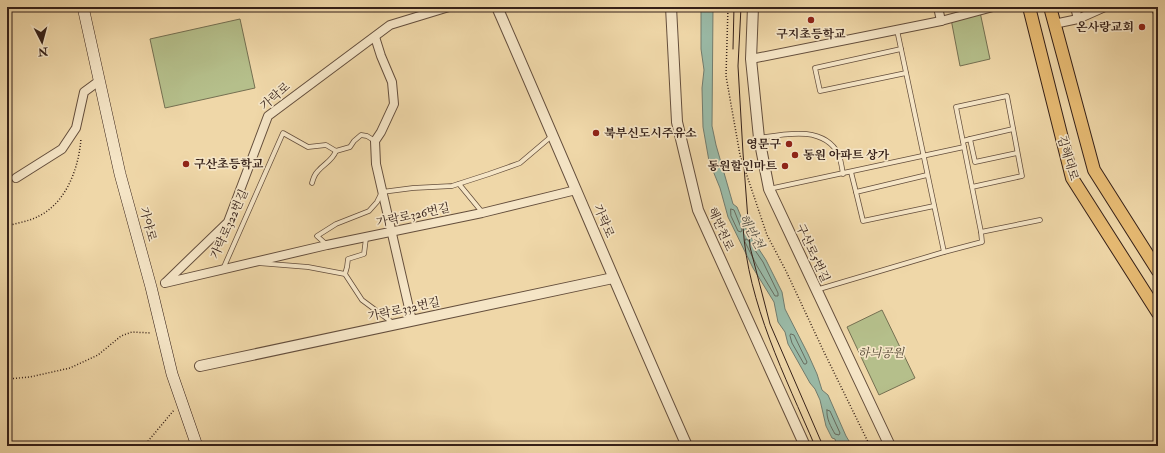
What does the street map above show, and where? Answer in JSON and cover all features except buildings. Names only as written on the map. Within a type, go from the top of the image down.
[{"type":"main road","name":"가야로","points":[[83,7],[120,174],[163,333],[172,374],[196,446]]},
{"type":"main road","name":"김해대로","points":[[1029,7],[1072,178],[1158,313]]},
{"type":"main road","name":"김해대로","points":[[1050,7],[1094,170],[1158,271]]},
{"type":"street","name":"가락로","points":[[165,283],[228,222],[268,116],[390,25],[448,7]]},
{"type":"street","name":"가락로","points":[[497,7],[686,446]]},
{"type":"street","name":"해반천로","points":[[671,7],[677,122],[698,210],[805,446]]},
{"type":"street","name":"구산로5번길","points":[[753,7],[751,60],[759,138],[769,189],[890,446]]},
{"type":"street","points":[[938,7],[941,21]]},
{"type":"street","points":[[751,60],[941,21],[994,8],[993,7]]},
{"type":"street","points":[[1075,7],[1078,19]]},
{"type":"street","points":[[1054,24],[1078,19],[1105,7]]},
{"type":"street","points":[[1155,7],[1158,13]]},
{"type":"street","points":[[375,37],[392,82],[394,104],[381,132],[375,141],[376,164],[412,321]]},
{"type":"street","points":[[16,178],[62,149],[76,128],[84,92],[99,81]]},
{"type":"street","name":"가락로326번길","points":[[165,283],[327,245],[482,213],[576,190]]},
{"type":"street","name":"가락로332번길","points":[[200,366],[614,278]]},
{"type":"lane","points":[[897,30],[944,252]]},
{"type":"lane","points":[[901,49],[815,68],[820,91],[906,72]]},
{"type":"lane","points":[[816,290],[982,242],[956,107],[1007,96],[1022,176],[972,187]]},
{"type":"lane","points":[[963,141],[1013,129]]},
{"type":"lane","name":"가락로322번길","points":[[223,270],[283,133],[308,147],[326,145],[336,151]]},
{"type":"lane","points":[[759,138],[798,133],[814,135],[825,140],[834,148],[839,156],[843,174]]},
{"type":"lane","points":[[312,183],[316,172],[332,160],[336,151],[350,147],[361,135],[367,136],[375,141]]},
{"type":"lane","points":[[327,245],[317,236],[336,224],[369,211],[377,202],[382,192],[459,184],[520,163],[553,135]]},
{"type":"lane","points":[[970,139],[975,162],[1017,153]]},
{"type":"lane","points":[[769,189],[964,147]]},
{"type":"lane","points":[[852,172],[863,221],[934,206]]},
{"type":"lane","points":[[856,192],[928,175]]},
{"type":"lane","points":[[459,184],[482,213]]},
{"type":"lane","points":[[981,232],[1040,220]]},
{"type":"lane","points":[[366,238],[364,254],[348,259],[344,274],[362,300],[395,324]]},
{"type":"lane","name":"가락로326번길","points":[[253,263],[308,267],[344,274]]},
{"type":"path","points":[[7,226],[39,216],[57,203],[73,178],[80,155],[81,136]]},
{"type":"path","points":[[7,379],[30,377],[70,368],[98,356],[121,336],[132,332],[163,333]]},
{"type":"path","points":[[144,446],[182,401]]},
{"type":"green space","points":[[980,12],[990,59],[960,66],[951,19]]},
{"type":"green space","points":[[240,19],[255,88],[165,108],[150,39]]},
{"type":"green space","name":"하늬공원","points":[[882,310],[915,378],[879,395],[847,327]]},
{"type":"water","name":"해반천","points":[[701,7],[713,7],[712,126],[733,204],[737,207],[747,231],[766,260],[782,292],[785,309],[808,354],[822,390],[828,395],[852,446],[837,446],[835,439],[832,438],[826,426],[820,400],[815,389],[810,383],[788,344],[785,332],[778,322],[774,302],[753,268],[728,217],[720,188],[709,161],[703,127],[702,88],[704,70],[701,49]]},
{"type":"tram line","points":[[733,49],[734,7]]},
{"type":"tram line","points":[[741,7],[738,66],[750,247],[770,324],[823,446]]},
{"type":"tram line","points":[[743,227],[746,256],[760,312],[780,366],[815,446]]},
{"type":"place","name":"구지초등학교","points":[[811,20]]},
{"type":"place","name":"온사랑교회","points":[[1142,27]]},
{"type":"place","name":"북부신도시주유소","points":[[596,133]]},
{"type":"place","name":"영문구","points":[[789,144]]},
{"type":"place","name":"동원 아파트 상가","points":[[795,155]]},
{"type":"place","name":"구산초등학교","points":[[186,164]]},
{"type":"place","name":"동원할인마트","points":[[785,166]]}]
